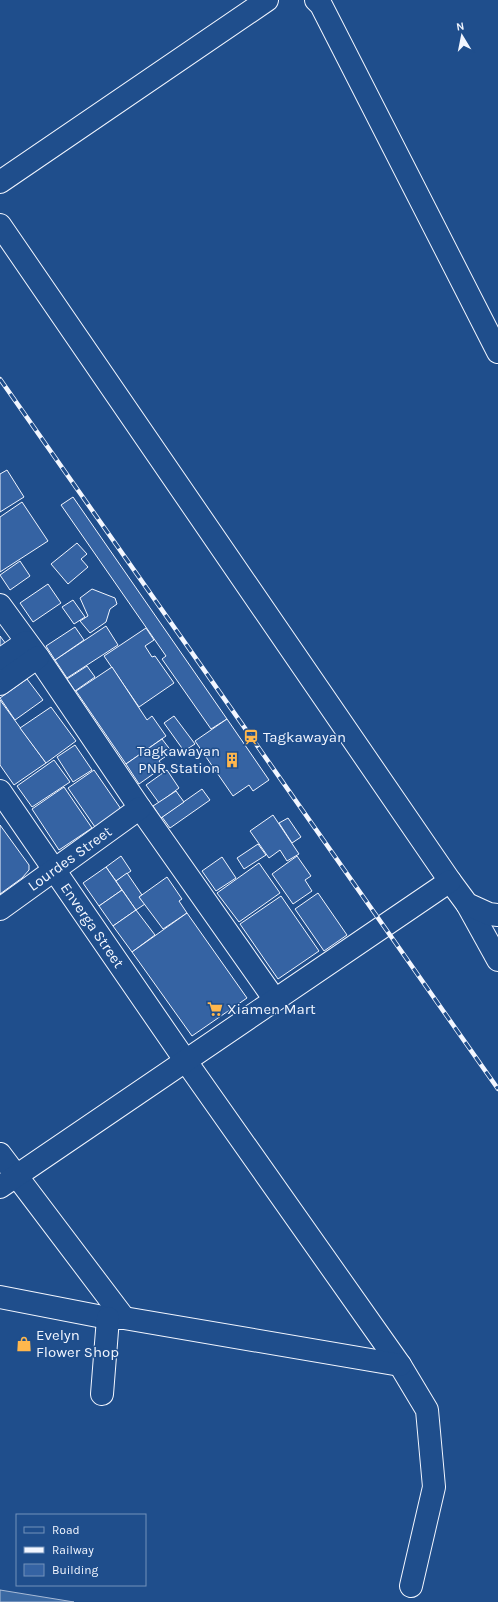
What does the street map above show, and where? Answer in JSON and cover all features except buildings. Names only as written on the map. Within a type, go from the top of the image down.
[{"type":"street","points":[[0,182],[267,0]]},
{"type":"street","points":[[316,0],[321,5],[498,352]]},
{"type":"street","points":[[0,225],[467,904],[498,960]]},
{"type":"street","points":[[0,605],[275,1000]]},
{"type":"street","points":[[0,660],[32,650]]},
{"type":"street","points":[[0,684],[32,650]]},
{"type":"street","name":"Enverga Street","points":[[0,790],[185,1060],[400,1365],[427,1410],[434,1487],[411,1586]]},
{"type":"street","name":"Lourdes Street","points":[[0,909],[140,808]]},
{"type":"street","points":[[8,1182],[185,1060],[450,881]]},
{"type":"street","points":[[467,904],[489,914],[498,915]]},
{"type":"street","points":[[0,1154],[8,1182],[116,1318],[102,1394]]},
{"type":"street","points":[[0,1297],[116,1318],[400,1365]]},
{"type":"water","points":[[0,1590],[74,1602],[0,1602]]},
{"type":"railway","points":[[0,379],[498,1089]]},
{"type":"place","name":"Tagkawayan","points":[[251,737]]},
{"type":"place","name":"Tagkawayan PNR Station","points":[[232,760]]},
{"type":"place","name":"Xiamen Mart","points":[[215,1009]]},
{"type":"place","name":"Evelyn Flower Shop","points":[[24,1344]]}]
